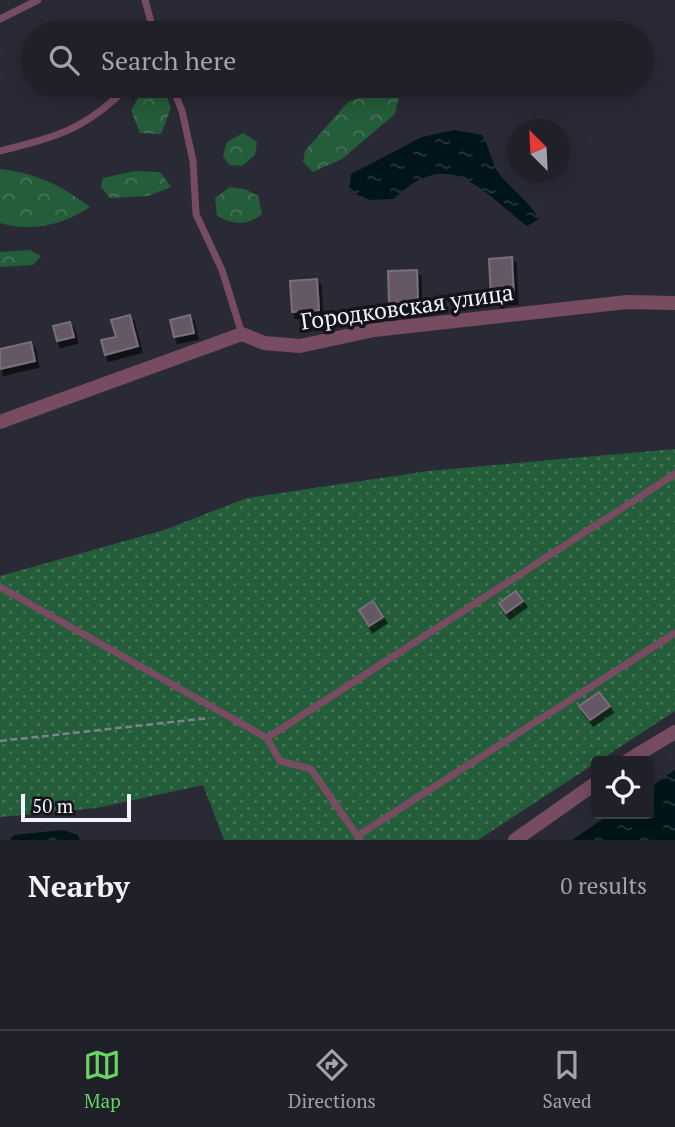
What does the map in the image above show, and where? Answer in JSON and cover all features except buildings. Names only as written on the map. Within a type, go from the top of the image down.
[{"type":"street","name":"Городковская улица","points":[[242,334],[264,343],[300,346],[374,330],[627,302],[672,301]]},
{"type":"street","points":[[0,422],[242,334]]},
{"type":"street","points":[[635,756],[675,732]]},
{"type":"street","points":[[515,840],[591,787]]},
{"type":"lane","points":[[0,19],[38,0]]},
{"type":"lane","points":[[145,0],[151,21]]},
{"type":"lane","points":[[0,151],[60,136],[103,111],[117,98]]},
{"type":"lane","points":[[177,98],[193,160],[196,214],[222,270],[242,334]]},
{"type":"lane","points":[[267,738],[675,474]]},
{"type":"lane","points":[[0,587],[267,738],[280,761],[311,769],[359,838],[675,632]]},
{"type":"path","points":[[0,741],[229,716]]},
{"type":"green space","points":[[138,98],[167,98],[171,108],[161,134],[140,133],[131,110]]},
{"type":"green space","points":[[359,98],[399,98],[395,114],[342,159],[313,172],[303,162],[305,151],[348,102]]},
{"type":"green space","points":[[243,133],[257,142],[255,155],[242,166],[229,165],[223,156],[227,142]]},
{"type":"green space","points":[[0,169],[48,181],[90,207],[47,225],[24,227],[0,223]]},
{"type":"green space","points":[[135,171],[160,172],[171,187],[148,196],[110,198],[101,187],[103,178]]},
{"type":"green space","points":[[230,187],[245,189],[258,196],[262,214],[251,221],[240,223],[217,216],[215,198]]},
{"type":"green space","points":[[30,250],[41,256],[33,265],[0,267],[0,252]]},
{"type":"green space","points":[[675,449],[675,711],[606,756],[591,756],[591,766],[478,840],[224,840],[203,785],[97,808],[0,817],[0,576],[164,530],[247,498],[428,471]]},
{"type":"water","points":[[454,130],[482,135],[497,171],[539,219],[527,226],[478,187],[463,178],[448,174],[431,175],[414,183],[394,199],[370,200],[349,191],[351,174],[422,137]]},
{"type":"water","points":[[675,770],[675,840],[572,840],[603,819],[654,819],[654,785]]},
{"type":"water","points":[[63,830],[78,835],[80,840],[8,840],[15,835]]}]
